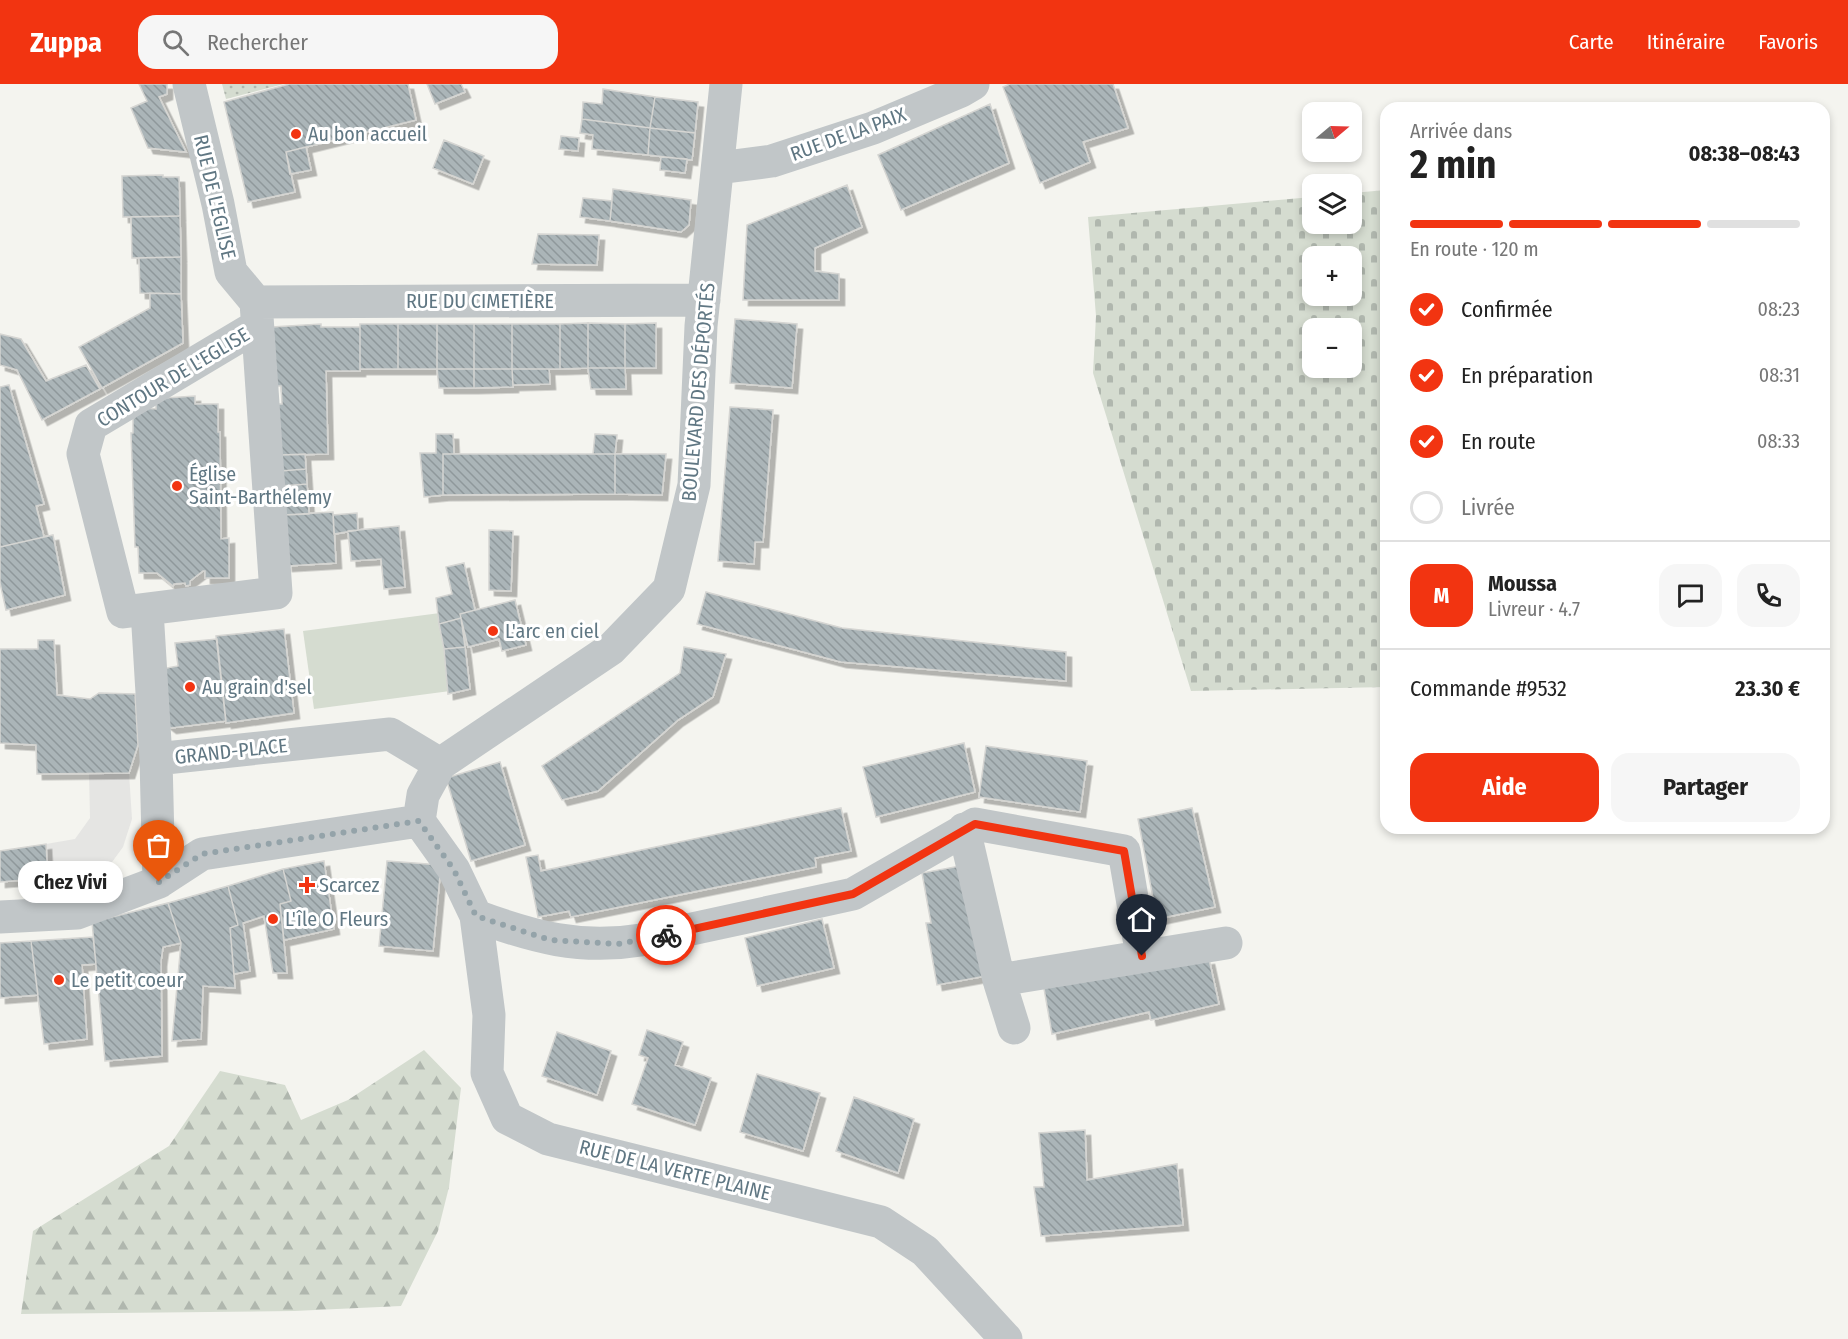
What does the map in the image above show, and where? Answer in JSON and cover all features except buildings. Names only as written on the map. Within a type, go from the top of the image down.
[{"type":"street","name":"RUE DE L'EGLISE","points":[[189,84],[218,204],[231,272],[256,314]]},
{"type":"street","name":"BOULEVARD DES DÉPORTÉS","points":[[440,764],[611,649],[669,589],[694,485],[704,300],[726,84]]},
{"type":"street","name":"RUE DE LA PAIX","points":[[718,168],[772,161],[873,128],[973,84]]},
{"type":"street","name":"RUE DU CIMETIÈRE","points":[[256,314],[704,300]]},
{"type":"street","name":"CONTOUR DE L'EGLISE","points":[[256,314],[276,593],[123,612],[82,454],[91,425],[256,314]]},
{"type":"street","points":[[147,610],[156,759]]},
{"type":"street","name":"GRAND-PLACE","points":[[159,882],[156,759],[390,734],[440,764]]},
{"type":"street","points":[[0,917],[77,913],[159,882],[202,854],[419,821],[423,795],[440,764]]},
{"type":"street","name":"RUE DE LA VERTE PLAINE","points":[[419,821],[454,870],[476,916],[489,1015],[487,1073],[507,1118],[548,1138],[881,1222],[925,1251],[1006,1339]]},
{"type":"street","points":[[476,916],[550,940],[618,944],[641,940],[853,894],[975,824],[1124,851],[1142,956]]},
{"type":"street","points":[[964,829],[999,980],[1014,1028]]},
{"type":"street","points":[[999,980],[1226,943]]},
{"type":"shaded area","points":[[89,773],[129,773],[132,819],[123,847],[107,869],[48,878],[46,844],[75,839],[90,818]]},
{"type":"green space","points":[[222,84],[284,84],[226,99]]},
{"type":"green space","points":[[1380,191],[1380,687],[1191,691],[1093,373],[1096,316],[1088,217],[1302,198],[1302,234],[1362,234],[1362,192]]},
{"type":"green space","points":[[440,613],[450,691],[314,709],[303,631]]},
{"type":"green space","points":[[424,1050],[461,1088],[449,1187],[438,1231],[401,1306],[294,1311],[21,1314],[33,1231],[169,1146],[220,1071],[285,1085],[301,1120],[348,1100]]},
{"type":"way so far","points":[[159,882],[202,854],[419,821],[454,870],[476,916],[550,940],[618,944],[666,935]]},
{"type":"place","name":"Au bon accueil","points":[[296,134]]},
{"type":"place","name":"Église Saint-Barthélemy","points":[[177,486]]},
{"type":"place","name":"L'arc en ciel","points":[[493,631]]},
{"type":"place","name":"Au grain d'sel","points":[[190,687]]},
{"type":"place","name":"Chez Vivi","points":[[159,882]]},
{"type":"place","name":"Scarcez","points":[[307,885]]},
{"type":"place","name":"L'île O Fleurs","points":[[273,919]]},
{"type":"place","name":"Le petit coeur","points":[[59,980]]},
{"type":"route","points":[[666,935],[853,894],[975,824],[1124,851],[1142,956]]}]
